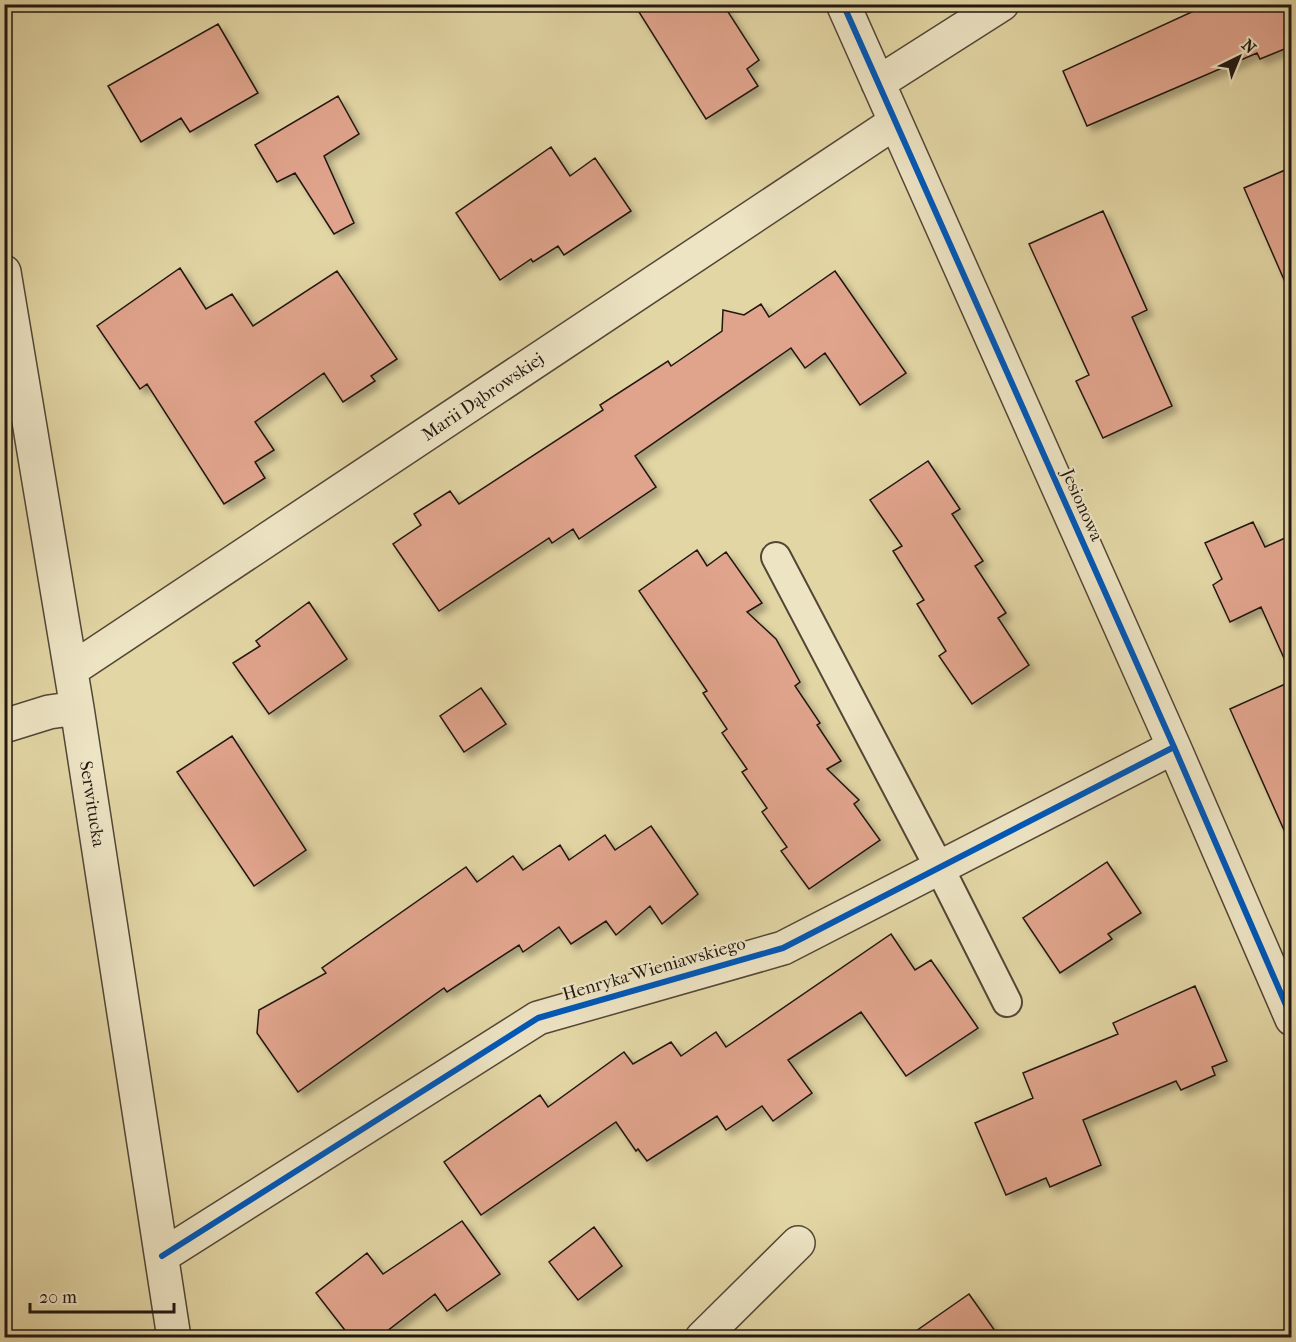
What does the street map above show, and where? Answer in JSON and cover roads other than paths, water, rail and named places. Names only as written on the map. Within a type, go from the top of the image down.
[{"type":"street","name":"Jesionowa","points":[[843,4],[894,123],[1174,747],[1292,1018]]},
{"type":"street","points":[[878,83],[1002,4]]},
{"type":"street","name":"Marii Dąbrowskiej","points":[[71,670],[894,123]]},
{"type":"street","name":"Serwitucka","points":[[4,272],[71,670],[174,1338]]},
{"type":"street","points":[[4,726],[49,712],[77,708]]},
{"type":"street","name":"Henryka Wieniawskiego","points":[[162,1256],[537,1018],[783,948],[1174,747]]},
{"type":"street","points":[[702,1338],[798,1243]]},
{"type":"lane","points":[[776,557],[939,867],[1007,1002]]}]
